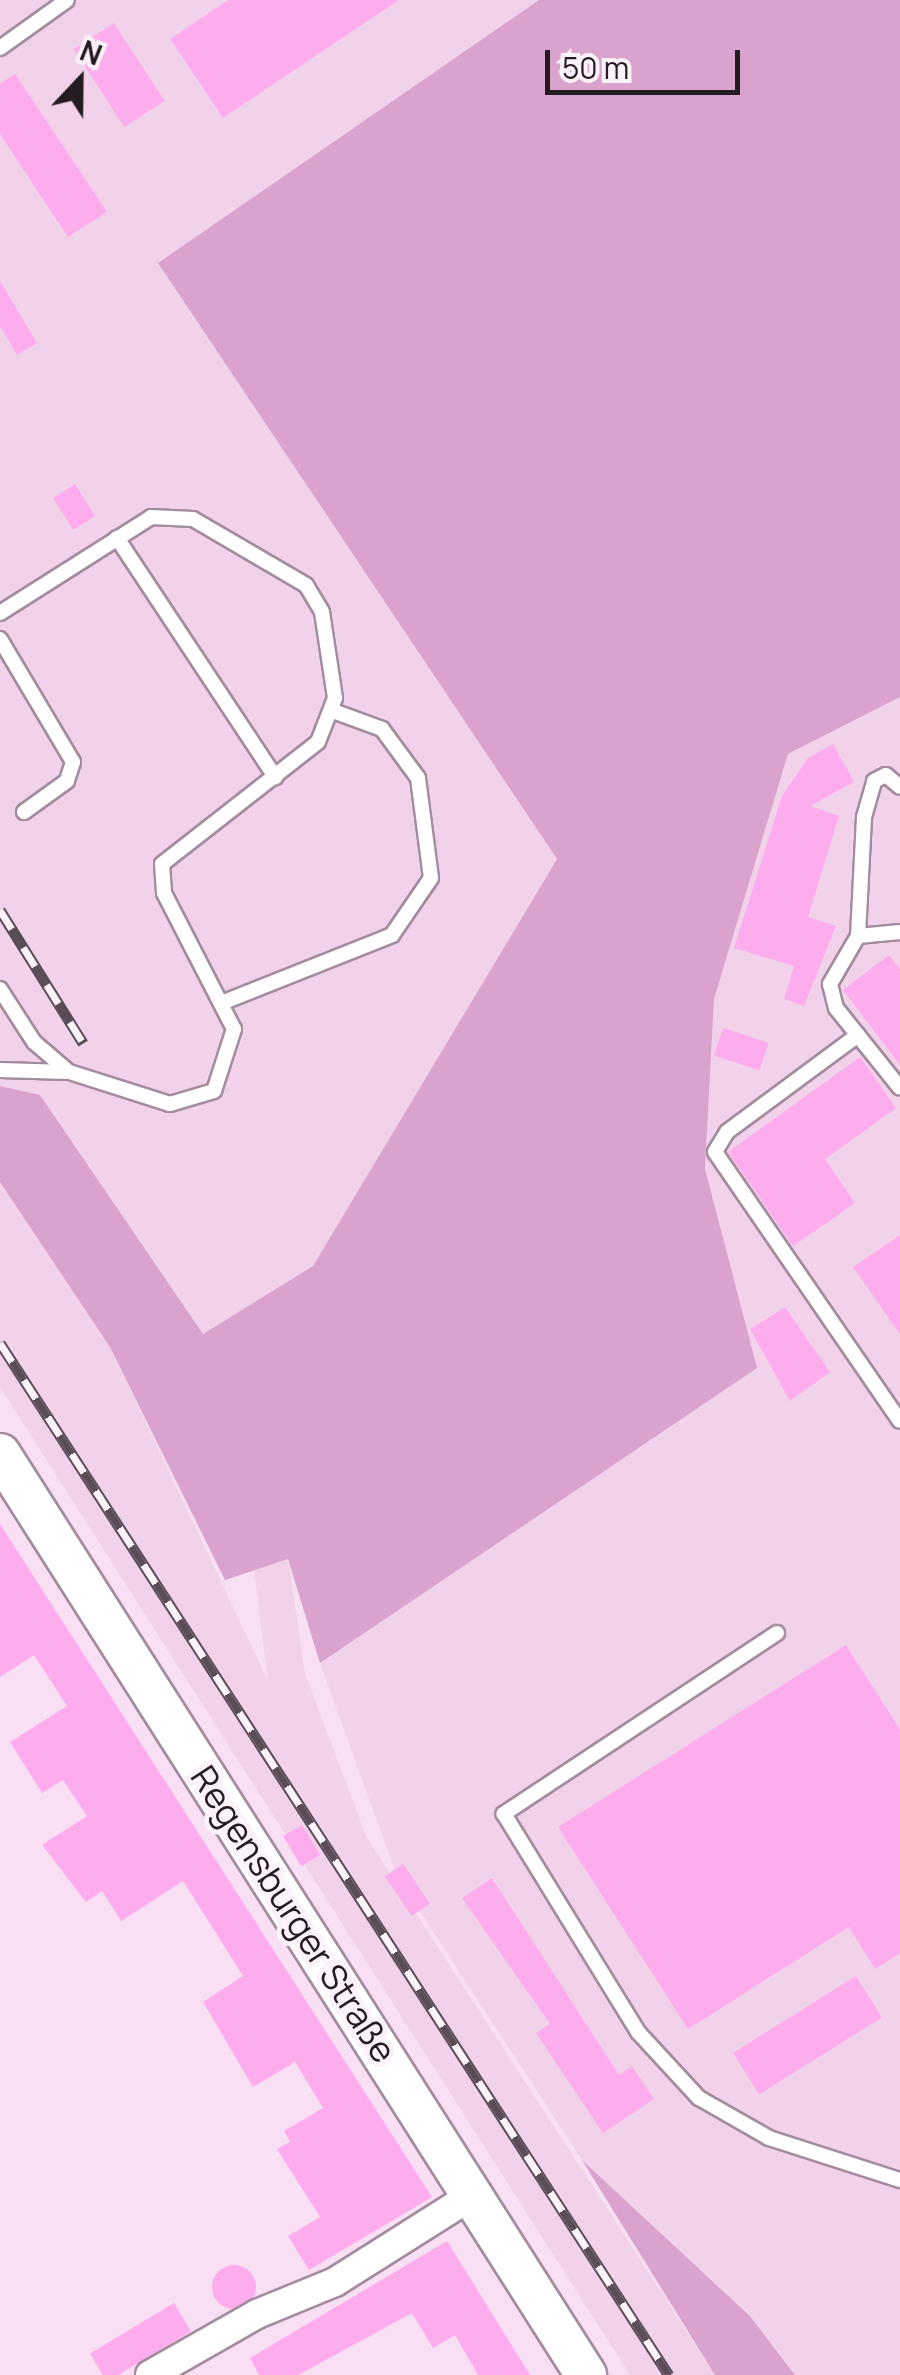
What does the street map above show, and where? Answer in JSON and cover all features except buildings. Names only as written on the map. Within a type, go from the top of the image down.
[{"type":"main road","name":"Regensburger Straße","points":[[0,1454],[474,2194],[576,2372]]},
{"type":"street","points":[[150,2375],[257,2314],[336,2282],[474,2194]]},
{"type":"lane","points":[[0,48],[67,0]]},
{"type":"lane","points":[[0,613],[117,538],[170,514],[288,567],[322,612],[333,711],[318,742],[162,864],[164,893],[224,1002],[234,1049],[214,1091],[198,1102],[126,1094],[68,1072],[0,1070]]},
{"type":"lane","points":[[117,538],[275,777]]},
{"type":"lane","points":[[0,639],[73,762],[66,781],[24,812]]},
{"type":"lane","points":[[224,1002],[392,935],[431,878],[418,778],[382,729],[333,711]]},
{"type":"lane","points":[[900,787],[886,775],[869,799],[856,862],[858,936],[830,984],[858,1034],[900,1088]]},
{"type":"lane","points":[[858,936],[900,932]]},
{"type":"lane","points":[[0,989],[34,1042],[68,1072]]},
{"type":"lane","points":[[858,1034],[728,1132],[716,1152],[900,1422]]},
{"type":"lane","points":[[777,1633],[504,1814],[638,2032],[699,2098],[769,2138],[900,2180]]},
{"type":"shaded area","points":[[0,0],[539,0],[158,263],[557,858],[313,1267],[203,1334],[40,1095],[0,1123]]},
{"type":"shaded area","points":[[539,0],[900,0],[900,697],[788,754],[714,999],[705,1169],[757,1368],[320,1663],[288,1559],[225,1580],[110,1347],[0,1182],[0,1086],[40,1095],[203,1334],[313,1266],[557,859],[158,263]]},
{"type":"shaded area","points":[[900,697],[900,2375],[795,2375],[750,2315],[582,2160],[397,1876],[320,1663],[756,1368],[705,1169],[714,999],[788,754]]},
{"type":"shaded area","points":[[0,1181],[110,1347],[268,1681],[253,1560],[288,1558],[305,1674],[367,1838],[715,2375],[630,2375],[0,1387]]},
{"type":"shaded area","points":[[582,2160],[750,2316],[795,2375],[715,2375]]},
{"type":"railway","points":[[0,910],[83,1043]]},
{"type":"railway","points":[[0,1343],[669,2375]]}]
